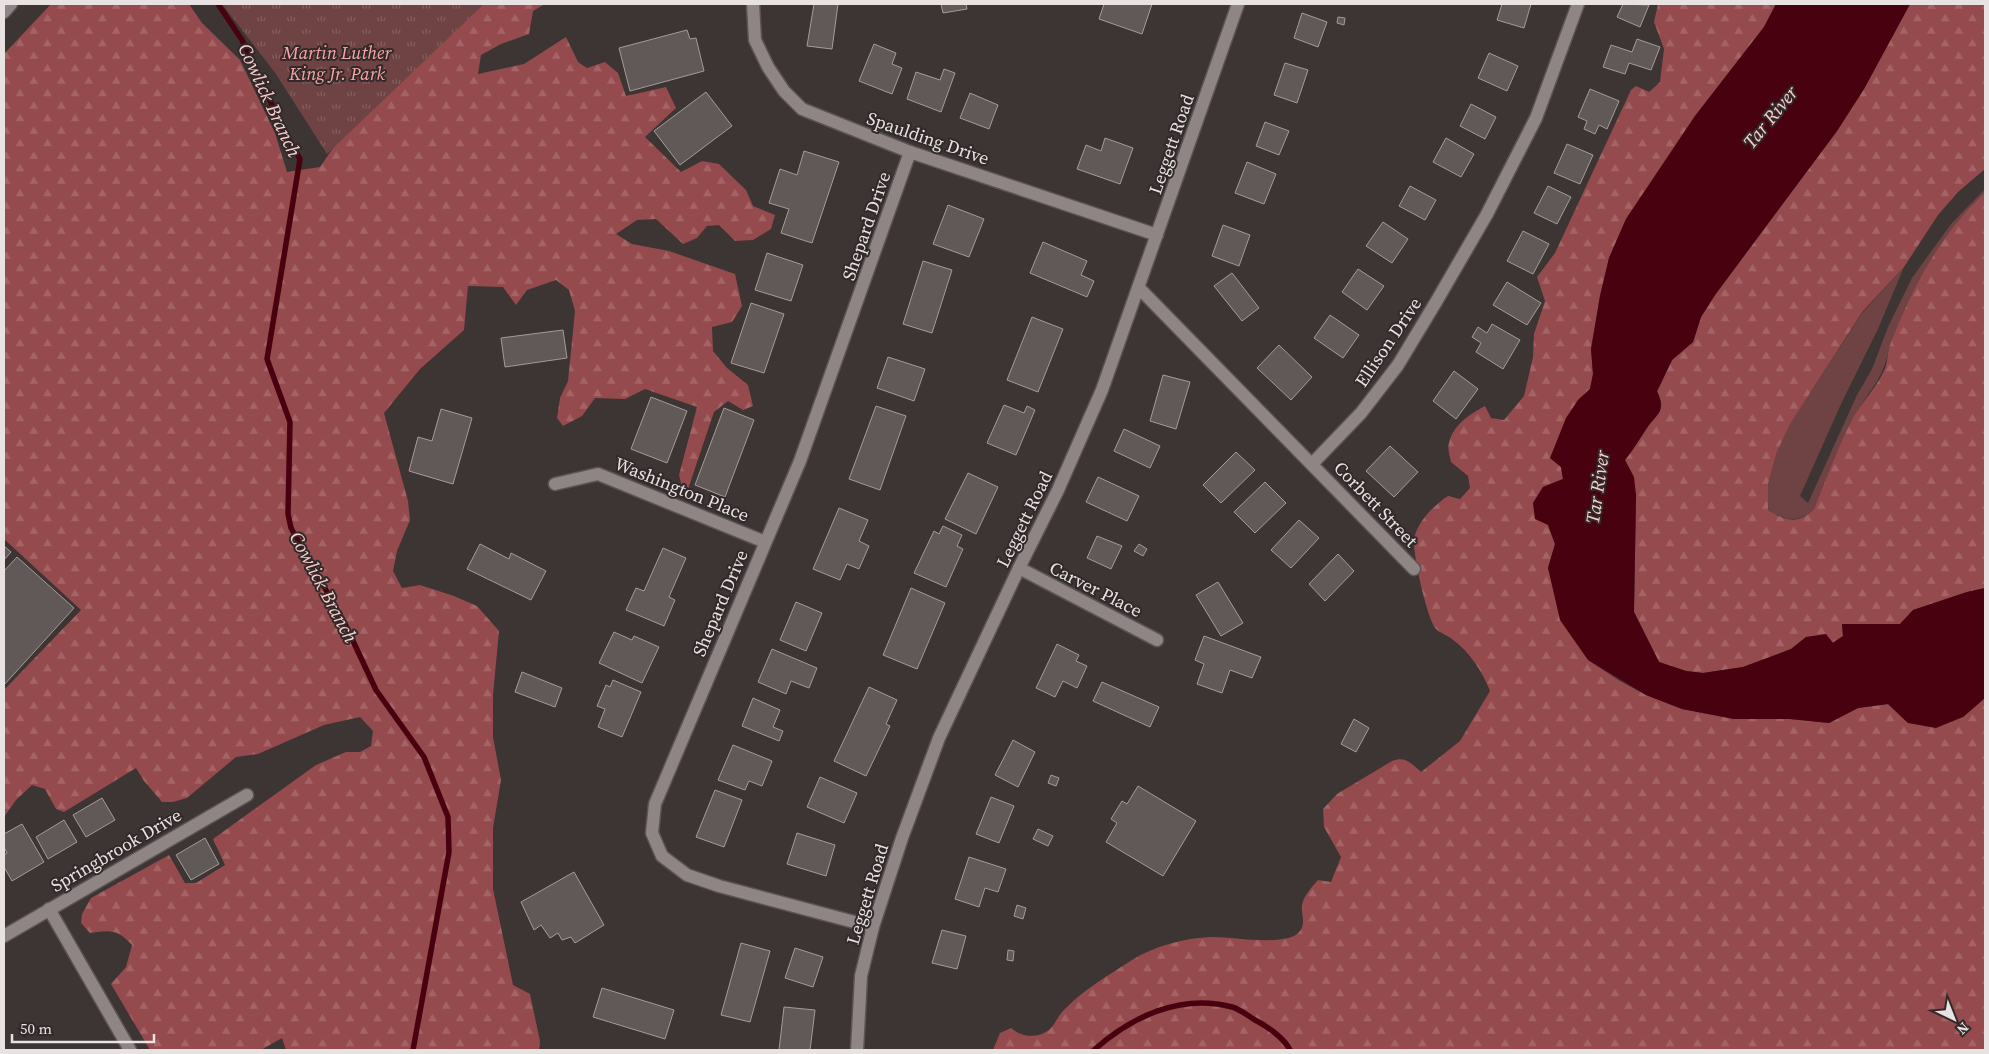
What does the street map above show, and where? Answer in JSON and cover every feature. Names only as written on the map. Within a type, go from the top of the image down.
[{"type":"street","points":[[4,12],[11,4]]},
{"type":"street","name":"Spaulding Drive","points":[[753,4],[755,40],[768,68],[790,97],[802,108],[910,152],[1158,235]]},
{"type":"street","name":"Leggett Road","points":[[857,1050],[862,976],[873,926],[902,838],[939,738],[1058,490],[1102,390],[1238,4]]},
{"type":"street","name":"Ellison Drive","points":[[1312,464],[1361,414],[1398,365],[1487,214],[1536,118],[1578,4]]},
{"type":"street","name":"Shepard Drive","points":[[873,926],[719,886],[687,875],[662,856],[652,832],[654,804],[800,461],[910,152]]},
{"type":"street","points":[[1139,288],[1312,464]]},
{"type":"street","name":"Corbett Street","points":[[1312,464],[1414,569]]},
{"type":"street","name":"Washington Place","points":[[555,484],[598,474],[765,542]]},
{"type":"street","name":"Carver Place","points":[[1019,568],[1157,640]]},
{"type":"street","name":"Springbrook Drive","points":[[4,936],[247,795]]},
{"type":"street","points":[[49,909],[130,1050]]},
{"type":"green space","points":[[51,4],[189,4],[202,23],[240,60],[275,133],[287,172],[320,167],[340,138],[477,4],[545,4],[533,11],[529,34],[501,44],[481,55],[478,74],[524,64],[566,37],[578,62],[587,68],[605,62],[618,73],[626,96],[666,87],[676,108],[645,137],[681,172],[702,161],[719,164],[746,190],[753,206],[775,215],[771,229],[753,240],[735,241],[719,225],[707,226],[697,238],[683,244],[656,219],[637,220],[616,234],[632,244],[669,251],[735,274],[742,306],[732,322],[712,327],[713,351],[727,368],[748,385],[753,406],[743,410],[728,401],[714,412],[688,489],[682,487],[679,475],[697,407],[645,389],[625,399],[595,398],[582,416],[563,426],[557,418],[560,398],[568,381],[575,311],[569,290],[556,280],[527,290],[516,305],[503,287],[468,286],[464,330],[420,369],[384,413],[408,501],[410,520],[397,551],[393,571],[402,588],[420,585],[477,606],[499,631],[493,695],[493,737],[501,780],[493,828],[493,889],[513,985],[530,994],[540,1041],[539,1050],[286,1050],[282,1038],[261,1050],[150,1050],[111,984],[126,967],[132,945],[118,933],[103,931],[90,933],[81,923],[82,914],[91,898],[169,855],[185,883],[196,883],[225,865],[213,839],[316,765],[346,752],[360,752],[371,746],[373,731],[360,717],[324,725],[258,754],[236,757],[187,798],[173,802],[162,802],[144,781],[136,768],[64,812],[56,809],[45,789],[32,785],[16,800],[4,817],[4,690],[81,610],[4,539],[4,54]]},
{"type":"green space","name":"Martin Luther King Jr. Park","points":[[222,4],[484,4],[327,154],[276,74]]},
{"type":"green space","points":[[1658,4],[1776,4],[1764,27],[1695,116],[1626,219],[1609,258],[1591,349],[1593,374],[1590,389],[1578,400],[1550,458],[1561,467],[1563,479],[1543,487],[1533,503],[1548,525],[1555,544],[1548,568],[1588,660],[1646,695],[1682,709],[1734,719],[1790,719],[1829,723],[1858,708],[1888,704],[1908,723],[1963,717],[1985,698],[1985,1050],[993,1050],[1000,1033],[1011,1028],[1029,1036],[1039,1035],[1049,1030],[1063,1011],[1088,989],[1132,960],[1160,947],[1180,941],[1211,937],[1271,940],[1293,936],[1302,928],[1302,905],[1306,895],[1318,880],[1331,882],[1341,857],[1324,827],[1323,809],[1337,794],[1392,761],[1404,760],[1411,763],[1421,772],[1460,741],[1490,691],[1470,656],[1452,639],[1439,632],[1432,623],[1418,572],[1414,548],[1415,534],[1426,515],[1437,504],[1448,496],[1460,499],[1470,488],[1468,476],[1451,462],[1449,452],[1448,445],[1458,425],[1468,416],[1485,406],[1491,418],[1504,420],[1524,396],[1533,357],[1534,334],[1545,301],[1537,277],[1555,253],[1631,90],[1636,86],[1649,92],[1660,82],[1664,49],[1654,22]]},
{"type":"green space","points":[[1910,4],[1985,4],[1985,169],[1958,192],[1938,215],[1904,267],[1863,311],[1790,424],[1777,452],[1768,484],[1768,510],[1792,520],[1803,517],[1814,509],[1853,418],[1884,371],[1890,345],[1918,283],[1954,226],[1985,192],[1985,588],[1913,610],[1900,624],[1842,624],[1843,636],[1832,643],[1806,637],[1791,649],[1743,667],[1703,673],[1686,671],[1659,662],[1634,612],[1636,495],[1625,460],[1661,409],[1657,392],[1672,360],[1693,342],[1701,317],[1715,295],[1837,131],[1864,89]]},
{"type":"green space","points":[[1985,189],[1985,192],[1973,204],[1889,348],[1883,370],[1858,410],[1832,464],[1814,509],[1797,519],[1786,518],[1768,510],[1768,484],[1777,452],[1789,425],[1863,312],[1904,267],[1878,329],[1841,404],[1800,496],[1808,503],[1857,395],[1872,369],[1888,327],[1912,278],[1951,224]]},
{"type":"water","name":"Tar River","points":[[1776,4],[1910,4],[1864,89],[1837,131],[1715,295],[1701,317],[1693,342],[1672,360],[1657,391],[1661,409],[1625,460],[1634,477],[1636,495],[1634,612],[1659,662],[1686,671],[1703,673],[1743,667],[1791,649],[1806,637],[1826,634],[1833,643],[1843,636],[1842,624],[1900,624],[1913,610],[1985,588],[1985,698],[1963,717],[1936,728],[1908,723],[1888,704],[1858,708],[1829,723],[1790,719],[1734,719],[1682,709],[1646,695],[1588,660],[1560,620],[1548,568],[1555,544],[1548,525],[1535,519],[1533,503],[1543,487],[1563,479],[1561,467],[1550,458],[1566,418],[1578,400],[1590,389],[1593,374],[1591,349],[1600,296],[1609,258],[1626,219],[1695,116],[1764,27]]},
{"type":"building","points":[[814,4],[838,4],[832,49],[807,46]]},
{"type":"building","points":[[941,4],[966,4],[967,9],[943,13]]},
{"type":"building","points":[[1104,4],[1152,4],[1142,34],[1099,19]]},
{"type":"building","points":[[1502,4],[1531,4],[1524,28],[1497,20]]},
{"type":"building","points":[[1623,4],[1649,5],[1640,27],[1617,17]]},
{"type":"building","points":[[1302,13],[1327,22],[1318,47],[1294,38]]},
{"type":"building","points":[[1338,17],[1345,18],[1344,25],[1337,23]]},
{"type":"building","points":[[687,30],[690,39],[696,38],[704,71],[630,91],[619,48]]},
{"type":"building","points":[[1637,39],[1660,47],[1651,70],[1629,63],[1625,74],[1603,67],[1611,45],[1632,52]]},
{"type":"building","points":[[874,44],[896,53],[892,64],[902,68],[892,94],[859,81]]},
{"type":"building","points":[[1489,53],[1518,66],[1507,91],[1478,78]]},
{"type":"building","points":[[1285,63],[1308,70],[1297,103],[1274,95]]},
{"type":"building","points":[[944,69],[955,73],[941,112],[907,99],[916,72],[940,80]]},
{"type":"building","points":[[1590,89],[1619,101],[1607,129],[1599,125],[1595,134],[1584,129],[1587,121],[1578,117]]},
{"type":"building","points":[[706,92],[732,126],[680,165],[654,131]]},
{"type":"building","points":[[970,93],[998,105],[989,129],[960,118]]},
{"type":"building","points":[[1471,104],[1496,117],[1485,139],[1460,126]]},
{"type":"building","points":[[1265,122],[1289,131],[1279,155],[1256,146]]},
{"type":"building","points":[[1105,138],[1133,148],[1120,184],[1077,169],[1086,145],[1101,151]]},
{"type":"building","points":[[1446,138],[1474,154],[1461,177],[1433,162]]},
{"type":"building","points":[[1567,144],[1593,155],[1580,184],[1554,173]]},
{"type":"building","points":[[804,151],[839,162],[812,243],[781,233],[789,209],[769,203],[780,169],[797,175]]},
{"type":"building","points":[[1247,162],[1276,174],[1264,204],[1235,193]]},
{"type":"building","points":[[1410,186],[1436,200],[1425,220],[1399,206]]},
{"type":"building","points":[[1548,186],[1571,197],[1557,224],[1534,213]]},
{"type":"building","points":[[948,205],[984,219],[969,257],[933,244]]},
{"type":"building","points":[[1383,222],[1408,239],[1392,263],[1366,246]]},
{"type":"building","points":[[1223,225],[1250,235],[1239,266],[1212,256]]},
{"type":"building","points":[[1523,231],[1549,244],[1533,274],[1507,261]]},
{"type":"building","points":[[1043,242],[1087,261],[1081,275],[1094,281],[1087,297],[1030,273]]},
{"type":"building","points":[[767,253],[803,265],[791,301],[755,290]]},
{"type":"building","points":[[923,261],[952,270],[932,333],[903,324]]},
{"type":"building","points":[[1358,269],[1384,286],[1367,310],[1342,292]]},
{"type":"building","points":[[1232,273],[1259,308],[1242,321],[1214,286]]},
{"type":"building","points":[[1507,282],[1541,303],[1527,325],[1493,305]]},
{"type":"building","points":[[751,303],[784,314],[764,373],[731,363]]},
{"type":"building","points":[[1330,315],[1359,335],[1343,358],[1314,338]]},
{"type":"building","points":[[1032,317],[1063,329],[1038,392],[1007,380]]},
{"type":"building","points":[[1492,324],[1520,340],[1503,369],[1476,352],[1481,343],[1472,337],[1478,327],[1487,333]]},
{"type":"building","points":[[563,330],[567,358],[505,367],[501,338]]},
{"type":"building","points":[[1279,345],[1312,377],[1291,400],[1257,368]]},
{"type":"building","points":[[888,357],[925,369],[914,401],[877,388]]},
{"type":"building","points":[[1454,371],[1478,389],[1456,419],[1433,401]]},
{"type":"building","points":[[1163,375],[1190,382],[1176,429],[1150,421]]},
{"type":"building","points":[[651,397],[687,411],[667,463],[631,449]]},
{"type":"building","points":[[1004,405],[1024,413],[1027,406],[1035,410],[1016,455],[987,443]]},
{"type":"building","points":[[876,406],[906,416],[880,490],[849,479]]},
{"type":"building","points":[[724,408],[754,420],[725,497],[695,485]]},
{"type":"building","points":[[441,409],[472,418],[453,484],[409,471],[418,437],[432,441]]},
{"type":"building","points":[[1124,429],[1160,446],[1150,468],[1114,451]]},
{"type":"building","points":[[1390,446],[1418,472],[1394,497],[1366,471]]},
{"type":"building","points":[[1236,452],[1255,470],[1221,503],[1203,485]]},
{"type":"building","points":[[968,473],[998,487],[976,534],[945,519]]},
{"type":"building","points":[[1098,477],[1139,496],[1127,521],[1086,502]]},
{"type":"building","points":[[1265,482],[1286,503],[1255,533],[1234,512]]},
{"type":"building","points":[[839,508],[868,520],[859,541],[869,546],[859,569],[847,564],[840,580],[813,569]]},
{"type":"building","points":[[1299,520],[1319,538],[1291,568],[1271,550]]},
{"type":"building","points":[[943,526],[962,535],[957,546],[963,549],[946,587],[914,573],[934,531],[939,534]]},
{"type":"building","points":[[1097,536],[1122,546],[1111,569],[1087,558]]},
{"type":"building","points":[[480,544],[509,559],[511,553],[546,571],[531,600],[467,569]]},
{"type":"building","points":[[1139,544],[1147,549],[1143,556],[1134,551]]},
{"type":"building","points":[[4,546],[11,552],[4,560]]},
{"type":"building","points":[[663,548],[686,558],[669,597],[675,600],[664,626],[626,610],[636,588],[644,591]]},
{"type":"building","points":[[1338,554],[1354,571],[1325,601],[1309,584]]},
{"type":"building","points":[[17,557],[74,608],[4,685],[4,571]]},
{"type":"building","points":[[1218,582],[1243,623],[1221,636],[1196,595]]},
{"type":"building","points":[[911,588],[945,603],[917,669],[883,655]]},
{"type":"building","points":[[796,602],[822,613],[806,651],[780,640]]},
{"type":"building","points":[[614,632],[632,640],[634,636],[659,647],[642,683],[599,663]]},
{"type":"building","points":[[1204,636],[1261,657],[1252,678],[1230,670],[1222,693],[1197,684],[1204,664],[1195,660]]},
{"type":"building","points":[[1057,644],[1079,655],[1076,661],[1087,666],[1077,688],[1063,681],[1055,697],[1036,688]]},
{"type":"building","points":[[772,649],[817,668],[809,688],[791,681],[786,694],[758,682]]},
{"type":"building","points":[[522,672],[562,688],[555,707],[515,692]]},
{"type":"building","points":[[613,680],[641,692],[622,737],[598,727],[605,709],[597,706],[606,685],[610,687]]},
{"type":"building","points":[[1102,682],[1159,707],[1150,727],[1093,701]]},
{"type":"building","points":[[869,687],[897,700],[886,724],[890,726],[866,776],[834,761]]},
{"type":"building","points":[[753,698],[780,710],[773,727],[783,731],[779,741],[742,726]]},
{"type":"building","points":[[1354,719],[1369,728],[1356,752],[1341,744]]},
{"type":"building","points":[[1013,740],[1035,752],[1018,787],[995,775]]},
{"type":"building","points":[[733,745],[772,761],[762,786],[749,781],[745,790],[718,780]]},
{"type":"building","points":[[1051,775],[1059,778],[1056,786],[1048,783]]},
{"type":"building","points":[[820,777],[857,793],[844,823],[807,807]]},
{"type":"building","points":[[1138,786],[1196,821],[1163,876],[1106,842],[1117,823],[1111,819],[1122,801],[1127,804]]},
{"type":"building","points":[[715,790],[742,800],[724,847],[696,837]]},
{"type":"building","points":[[991,797],[1014,806],[999,843],[976,834]]},
{"type":"building","points":[[102,798],[115,820],[86,837],[73,815]]},
{"type":"building","points":[[64,820],[77,842],[48,859],[36,837]]},
{"type":"building","points":[[22,824],[44,862],[12,881],[4,867],[4,855],[7,853],[4,847],[4,834]]},
{"type":"building","points":[[1038,829],[1053,836],[1048,846],[1033,839]]},
{"type":"building","points":[[797,833],[835,845],[826,876],[787,864]]},
{"type":"building","points":[[205,838],[219,864],[191,880],[176,855]]},
{"type":"building","points":[[969,857],[1006,869],[998,892],[985,888],[979,907],[955,899]]},
{"type":"building","points":[[574,872],[604,925],[575,943],[571,937],[562,940],[558,933],[550,938],[541,925],[534,930],[521,902]]},
{"type":"building","points":[[1017,905],[1026,908],[1023,919],[1014,916]]},
{"type":"building","points":[[942,930],[966,936],[957,969],[932,963]]},
{"type":"building","points":[[741,943],[770,951],[750,1022],[721,1015]]},
{"type":"building","points":[[795,948],[823,957],[813,987],[785,978]]},
{"type":"building","points":[[1008,950],[1014,951],[1013,961],[1007,960]]},
{"type":"building","points":[[602,988],[674,1010],[665,1039],[593,1017]]},
{"type":"building","points":[[784,1007],[815,1010],[810,1050],[779,1050]]},
{"type":"waterway","name":"Cowlick Branch","points":[[218,4],[242,40],[287,137],[300,159],[267,359],[290,422],[288,514],[291,528],[345,624],[376,690],[424,757],[448,817],[449,852],[413,1050]]},
{"type":"waterway","name":"Cowlick Branch","points":[[1094,1050],[1108,1038],[1140,1018],[1158,1011],[1194,1003],[1213,1003],[1238,1009],[1275,1033],[1290,1050]]}]
